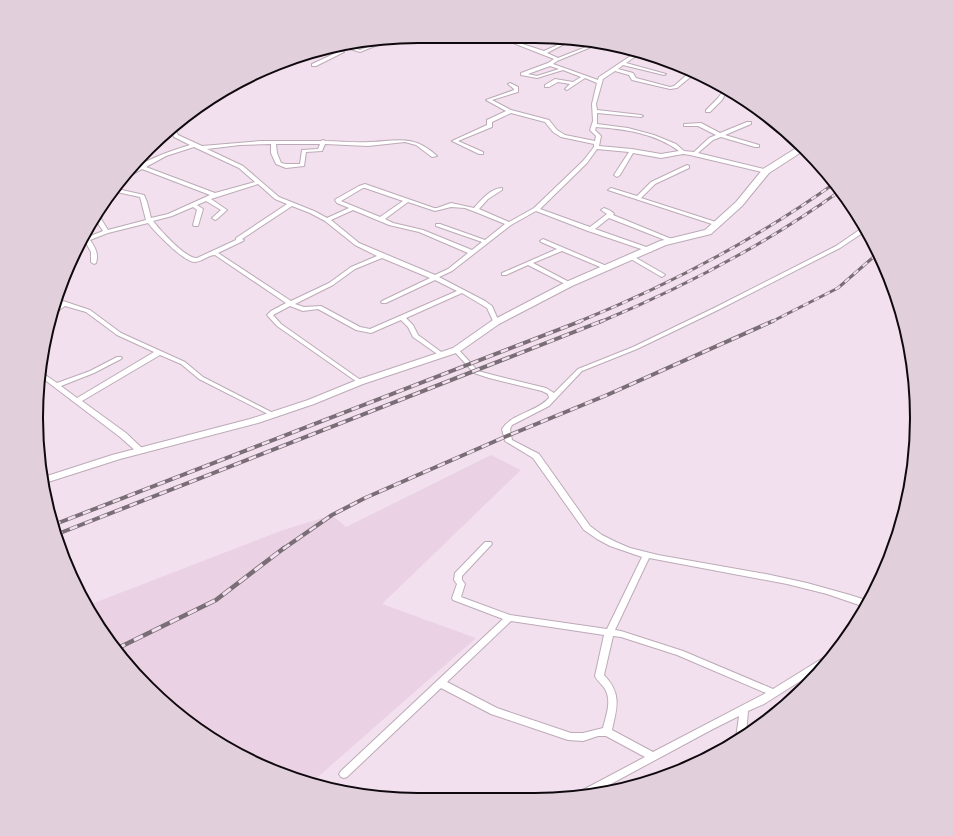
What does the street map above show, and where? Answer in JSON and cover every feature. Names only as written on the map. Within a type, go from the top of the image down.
[{"type":"main road","points":[[48,479],[82,467],[274,415],[360,382],[456,350],[496,322],[569,284],[672,241],[700,235],[717,224],[739,204],[766,171],[798,151]]},
{"type":"street","points":[[516,43],[544,53],[557,60]]},
{"type":"street","points":[[544,53],[562,44]]},
{"type":"street","points":[[352,49],[360,51],[374,46]]},
{"type":"street","points":[[563,69],[536,77],[523,74],[589,47]]},
{"type":"street","points":[[314,65],[342,52],[339,51]]},
{"type":"street","points":[[384,302],[436,278],[473,254],[508,224],[536,209],[585,162],[596,145],[599,136],[592,130],[594,125],[594,104],[600,82],[604,75],[634,56]]},
{"type":"street","points":[[550,64],[600,82]]},
{"type":"street","points":[[623,64],[664,74]]},
{"type":"street","points":[[615,69],[631,74],[634,79],[670,88],[675,87],[688,76]]},
{"type":"street","points":[[567,89],[583,77]]},
{"type":"street","points":[[547,86],[556,80],[574,84]]},
{"type":"street","points":[[510,84],[516,88],[516,90],[488,100],[510,111],[528,114],[547,122],[555,131],[563,136],[596,145],[665,156],[683,152],[695,154],[766,171]]},
{"type":"street","points":[[708,111],[724,93]]},
{"type":"street","points":[[481,153],[454,141],[490,126],[489,121],[510,111]]},
{"type":"street","points":[[594,112],[641,116]]},
{"type":"street","points":[[695,154],[704,144],[720,135],[749,123]]},
{"type":"street","points":[[686,125],[700,124],[720,135],[757,146]]},
{"type":"street","points":[[594,125],[635,131],[670,144],[683,152]]},
{"type":"street","points":[[175,133],[176,136],[241,167],[277,198],[312,212],[327,220],[357,244],[381,256],[436,278],[490,307],[496,322]]},
{"type":"street","points":[[200,148],[273,142],[323,141],[375,144],[409,141],[419,145],[434,156]]},
{"type":"street","points":[[273,142],[276,159],[282,165],[291,166],[302,165],[304,151],[320,150],[323,141]]},
{"type":"street","points":[[138,169],[164,155],[194,145]]},
{"type":"street","points":[[617,175],[632,151]]},
{"type":"street","points":[[142,167],[215,195]]},
{"type":"street","points":[[638,198],[653,183],[687,167]]},
{"type":"street","points":[[89,238],[150,221],[195,206],[215,195],[259,182]]},
{"type":"street","points":[[473,254],[421,231],[380,220],[339,202],[338,200],[363,186],[436,210],[449,205],[474,210],[508,224]]},
{"type":"street","points":[[474,210],[486,198],[500,189]]},
{"type":"street","points":[[611,190],[717,224]]},
{"type":"street","points":[[119,191],[142,196],[150,221],[173,245],[191,259],[196,259],[212,253],[240,240],[238,238],[291,204]]},
{"type":"street","points":[[207,199],[224,210],[215,218]]},
{"type":"street","points":[[380,220],[406,201]]},
{"type":"street","points":[[195,206],[200,209],[196,225]]},
{"type":"street","points":[[327,220],[353,208]]},
{"type":"street","points":[[536,209],[590,230],[650,250]]},
{"type":"street","points":[[604,210],[610,213],[609,216],[672,241]]},
{"type":"street","points":[[590,230],[609,216]]},
{"type":"street","points":[[99,221],[106,232]]},
{"type":"street","points":[[438,225],[486,242]]},
{"type":"street","points":[[860,232],[838,247],[718,308],[635,348],[580,370],[543,407],[509,424],[506,430],[509,441],[536,456],[587,528],[607,542],[647,554],[807,585],[842,594],[862,602]]},
{"type":"street","points":[[87,242],[93,251],[95,257],[94,262]]},
{"type":"street","points":[[543,242],[607,268]]},
{"type":"street","points":[[504,274],[561,249]]},
{"type":"street","points":[[212,253],[217,254],[291,304],[303,309],[315,306],[323,308],[358,329],[367,331],[402,318],[462,291]]},
{"type":"street","points":[[360,382],[271,318],[270,315],[273,312],[331,284],[353,268],[381,256]]},
{"type":"street","points":[[631,257],[662,275]]},
{"type":"street","points":[[528,263],[569,284]]},
{"type":"street","points":[[61,302],[88,311],[119,334],[158,353],[183,363],[200,378],[274,415]]},
{"type":"street","points":[[60,307],[65,303]]},
{"type":"street","points":[[402,318],[411,326],[415,336],[442,355]]},
{"type":"street","points":[[456,350],[476,372],[491,377],[544,389],[551,393],[553,398]]},
{"type":"street","points":[[77,401],[158,353]]},
{"type":"street","points":[[57,385],[92,372],[119,358]]},
{"type":"street","points":[[45,377],[123,435],[141,451]]},
{"type":"street","points":[[488,544],[458,575],[461,587],[456,598],[509,618],[621,634],[680,653],[774,693]]},
{"type":"street","points":[[607,732],[614,701],[611,690],[599,676],[609,633],[647,554]]},
{"type":"street","points":[[344,774],[509,618]]},
{"type":"street","points":[[595,788],[744,710],[815,667]]},
{"type":"street","points":[[440,683],[494,710],[570,737],[580,739],[600,731],[607,732],[654,757]]},
{"type":"street","points":[[742,731],[744,710]]},
{"type":"shaded area","points":[[491,455],[521,470],[382,604],[476,638],[316,779],[297,773],[252,754],[230,743],[190,716],[153,683],[136,665],[120,646],[92,604],[283,530],[332,515],[346,527]]},
{"type":"railway","points":[[578,322],[645,293],[711,260],[774,224],[830,186]]},
{"type":"railway","points":[[600,322],[663,294],[754,247],[836,194]]},
{"type":"railway","points":[[773,321],[838,288],[873,257]]},
{"type":"railway","points":[[58,523],[581,321]]},
{"type":"railway","points":[[61,533],[602,321]]},
{"type":"railway","points":[[283,549],[332,515],[365,498],[507,436],[607,395],[773,321]]},
{"type":"railway","points":[[121,647],[216,600],[284,548]]}]
